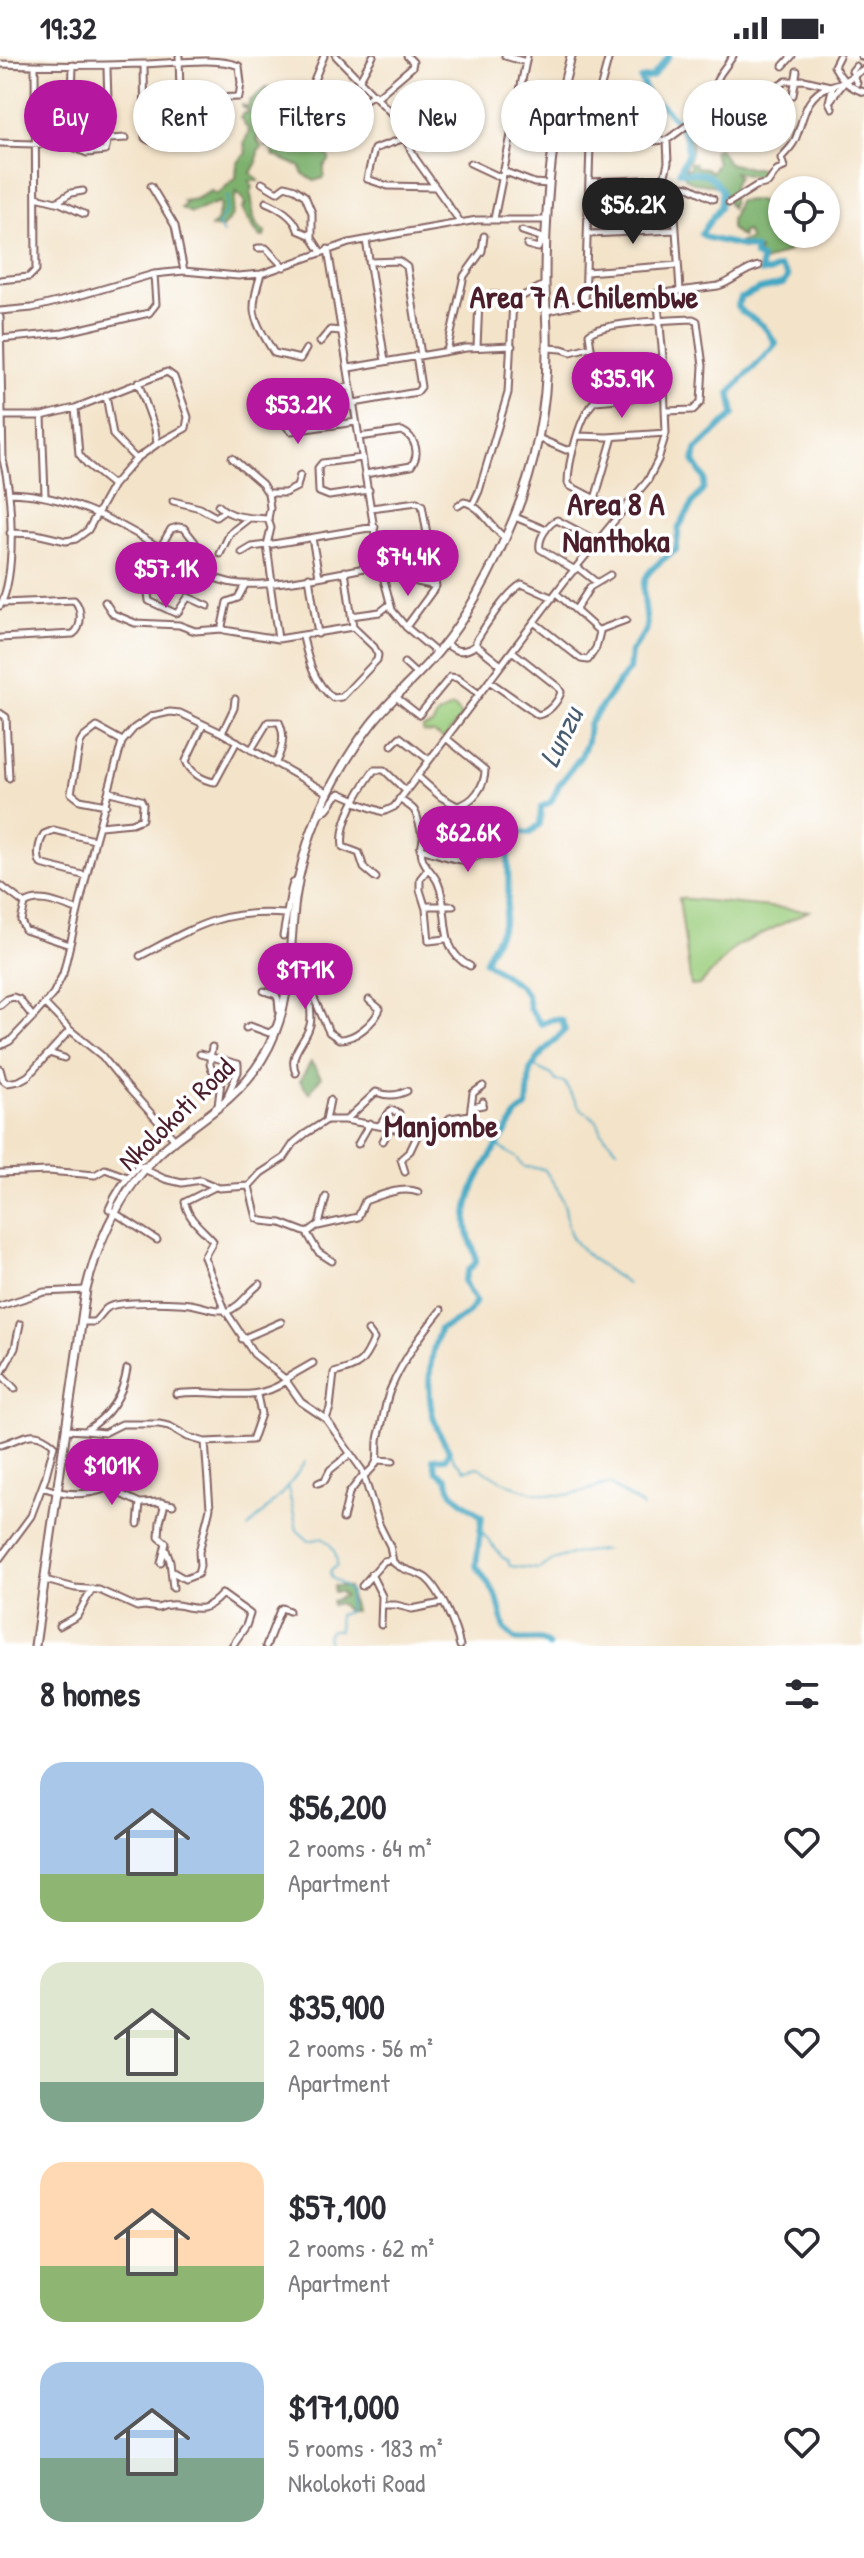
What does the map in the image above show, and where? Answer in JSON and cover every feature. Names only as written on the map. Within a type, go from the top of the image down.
[{"type":"main road","name":"Nkolokoti Road","points":[[566,80],[571,56]]},
{"type":"main road","name":"Nkolokoti Road","points":[[35,1646],[86,1290],[100,1244],[114,1213],[146,1168],[175,1140],[217,1110],[259,1065],[279,1023],[289,981],[298,881],[318,814],[347,758],[373,723],[445,642],[482,585],[515,517],[538,438],[546,377],[548,348],[544,238],[553,152]]},
{"type":"street","points":[[314,80],[324,56]]},
{"type":"street","points":[[336,56],[358,80]]},
{"type":"street","points":[[360,80],[373,56]]},
{"type":"street","points":[[390,112],[375,96],[412,67],[413,62],[407,56]]},
{"type":"street","points":[[505,56],[526,59],[522,80]]},
{"type":"street","points":[[603,80],[609,56]]},
{"type":"street","points":[[717,80],[733,56]]},
{"type":"street","points":[[783,66],[792,56]]},
{"type":"street","points":[[839,56],[834,66],[844,82],[864,92]]},
{"type":"street","points":[[179,59],[180,80]]},
{"type":"street","points":[[0,64],[144,64],[179,59],[232,63],[241,70],[239,97],[235,97]]},
{"type":"street","points":[[144,64],[144,80]]},
{"type":"street","points":[[35,65],[35,80]]},
{"type":"street","points":[[73,65],[73,80]]},
{"type":"street","points":[[107,65],[107,80]]},
{"type":"street","points":[[856,66],[852,71],[857,83]]},
{"type":"street","points":[[729,203],[756,186],[768,183],[777,170],[784,167],[781,158],[792,146],[810,100],[819,91],[844,82],[864,69]]},
{"type":"street","points":[[795,80],[797,71]]},
{"type":"street","points":[[796,80],[831,86]]},
{"type":"street","points":[[831,86],[831,105],[844,82]]},
{"type":"street","points":[[664,179],[668,163],[667,140],[683,130]]},
{"type":"street","points":[[117,139],[126,138]]},
{"type":"street","points":[[0,143],[24,143]]},
{"type":"street","points":[[390,143],[374,149],[367,179],[388,186],[435,187]]},
{"type":"street","points":[[0,280],[29,277],[35,273],[35,152]]},
{"type":"street","points":[[414,152],[461,223]]},
{"type":"street","points":[[494,219],[507,152]]},
{"type":"street","points":[[585,303],[590,152]]},
{"type":"street","points":[[470,163],[502,175],[549,184]]},
{"type":"street","points":[[589,182],[664,179],[713,199]]},
{"type":"street","points":[[262,183],[277,192],[285,186],[291,187],[305,196],[312,213],[312,236]]},
{"type":"street","points":[[673,185],[680,290]]},
{"type":"street","points":[[151,186],[175,226],[184,271]]},
{"type":"street","points":[[56,202],[71,193],[83,191]]},
{"type":"street","points":[[36,197],[84,214]]},
{"type":"street","points":[[266,202],[279,207],[296,222],[298,230],[312,236],[324,251],[349,368],[379,562],[389,605],[406,627],[437,653]]},
{"type":"street","points":[[0,311],[47,305],[154,274],[184,271],[238,276],[261,274],[324,251],[366,240],[494,219],[547,220]]},
{"type":"street","points":[[589,234],[676,230]]},
{"type":"street","points":[[522,231],[544,238],[538,248],[527,245]]},
{"type":"street","points":[[447,351],[464,276],[482,251],[484,236]]},
{"type":"street","points":[[366,240],[385,361]]},
{"type":"street","points":[[258,248],[266,248],[284,267]]},
{"type":"street","points":[[354,403],[417,392],[421,387],[407,267],[399,261],[369,262]]},
{"type":"street","points":[[586,272],[678,265]]},
{"type":"street","points":[[547,311],[585,303],[700,289],[727,283],[759,266]]},
{"type":"street","points":[[0,339],[63,333],[149,313],[156,304],[154,274]]},
{"type":"street","points":[[261,274],[253,311],[274,353],[300,359],[306,349]]},
{"type":"street","points":[[513,301],[545,285]]},
{"type":"street","points":[[318,814],[328,810],[340,793],[383,812],[390,810],[597,541],[648,480],[666,433],[657,293]]},
{"type":"street","points":[[477,347],[479,300],[490,295],[513,301]]},
{"type":"street","points":[[473,504],[508,393],[513,301]]},
{"type":"street","points":[[0,317],[2,438],[8,477],[11,561],[1,605],[74,600],[78,604],[80,625],[73,634],[0,638]]},
{"type":"street","points":[[663,358],[597,365],[593,363],[589,334],[592,331],[660,321],[697,321],[703,366],[700,405],[689,411],[666,411]]},
{"type":"street","points":[[320,342],[330,330],[341,331]]},
{"type":"street","points":[[349,368],[447,351],[512,346]]},
{"type":"street","points":[[548,348],[571,352],[589,347]]},
{"type":"street","points":[[4,416],[42,416],[75,408],[159,373],[170,373],[188,417],[183,431],[136,459],[113,485],[88,530],[71,541],[10,533]]},
{"type":"street","points":[[138,382],[155,429],[157,444]]},
{"type":"street","points":[[350,387],[284,395],[279,399],[278,407],[286,427],[291,431],[356,422]]},
{"type":"street","points":[[106,395],[114,437],[136,459]]},
{"type":"street","points":[[620,512],[570,486],[573,449],[593,401],[664,395]]},
{"type":"street","points":[[75,408],[79,454],[113,485]]},
{"type":"street","points":[[42,416],[45,496]]},
{"type":"street","points":[[359,437],[402,431],[411,437],[416,447],[415,461],[411,466],[365,474]]},
{"type":"street","points":[[578,436],[666,433]]},
{"type":"street","points":[[595,499],[613,437]]},
{"type":"street","points":[[538,438],[566,450],[573,449]]},
{"type":"street","points":[[232,458],[268,493],[271,528],[267,545],[278,639]]},
{"type":"street","points":[[362,458],[322,463],[318,468],[319,492],[329,496],[369,490]]},
{"type":"street","points":[[268,493],[285,493],[297,487],[300,475]]},
{"type":"street","points":[[9,493],[45,496],[97,514],[121,524],[195,569],[229,583],[271,583],[319,576],[386,559],[388,565],[399,568],[405,567],[407,561],[418,561],[434,572]]},
{"type":"street","points":[[173,501],[200,508],[216,517],[224,511]]},
{"type":"street","points":[[458,506],[464,502],[473,504],[486,522],[505,538]]},
{"type":"street","points":[[371,508],[421,503],[436,586],[406,627]]},
{"type":"street","points":[[218,505],[224,511],[268,519]]},
{"type":"street","points":[[515,517],[546,530]]},
{"type":"street","points":[[220,554],[230,533],[250,518]]},
{"type":"street","points":[[596,582],[540,549],[539,542],[553,520],[597,541]]},
{"type":"street","points":[[242,553],[252,547],[375,527]]},
{"type":"street","points":[[160,548],[171,529],[184,528],[195,542],[195,569]]},
{"type":"street","points":[[377,545],[427,537]]},
{"type":"street","points":[[312,538],[319,576]]},
{"type":"street","points":[[171,555],[148,593],[149,601],[175,613],[188,597],[208,606]]},
{"type":"street","points":[[303,637],[320,687],[330,697],[339,699],[378,658],[374,647],[353,627],[345,571]]},
{"type":"street","points":[[576,609],[590,587],[610,575]]},
{"type":"street","points":[[309,577],[318,634]]},
{"type":"street","points":[[0,578],[8,582]]},
{"type":"street","points":[[417,582],[436,586]]},
{"type":"street","points":[[222,629],[227,602],[238,598],[245,585]]},
{"type":"street","points":[[445,642],[458,651],[469,650],[476,645],[518,585],[554,596],[576,609],[599,630],[601,636],[585,661],[534,622]]},
{"type":"street","points":[[105,602],[117,617],[135,623],[179,625],[195,631],[222,629],[278,639],[353,627]]},
{"type":"street","points":[[351,616],[380,612],[389,605]]},
{"type":"street","points":[[599,630],[626,620]]},
{"type":"street","points":[[476,645],[501,665]]},
{"type":"street","points":[[489,681],[538,715],[559,699],[561,692],[558,687],[512,651]]},
{"type":"street","points":[[404,663],[417,675]]},
{"type":"street","points":[[396,697],[419,715],[450,677],[457,678],[479,694]]},
{"type":"street","points":[[222,733],[235,699]]},
{"type":"street","points":[[0,713],[6,717],[9,778]]},
{"type":"street","points":[[0,1046],[10,1041],[33,1017],[59,984],[122,742],[141,723],[161,713],[180,713],[237,741],[328,793]]},
{"type":"street","points":[[251,750],[268,722],[279,722],[283,746],[275,764]]},
{"type":"street","points":[[203,725],[186,761],[189,768],[207,781],[215,782],[237,741]]},
{"type":"street","points":[[106,805],[80,800],[71,793],[80,743],[97,727],[122,742]]},
{"type":"street","points":[[392,745],[400,737],[429,760]]},
{"type":"street","points":[[417,776],[457,806],[467,803],[476,793],[485,770],[446,738]]},
{"type":"street","points":[[376,878],[364,868],[359,853],[343,847],[343,834],[356,801],[377,768],[384,770],[405,790]]},
{"type":"street","points":[[100,826],[132,823],[143,816],[141,800],[110,792]]},
{"type":"street","points":[[399,799],[416,811],[423,835],[420,849],[427,870],[437,881],[447,939],[464,963],[470,966]]},
{"type":"street","points":[[423,835],[429,827]]},
{"type":"street","points":[[86,876],[41,864],[38,858],[40,841],[44,834],[54,830],[95,840]]},
{"type":"street","points":[[461,834],[483,854]]},
{"type":"street","points":[[420,849],[442,853],[460,861],[483,854],[491,848],[500,848],[506,843]]},
{"type":"street","points":[[427,870],[420,879],[429,941],[447,939]]},
{"type":"street","points":[[283,936],[293,883],[298,881]]},
{"type":"street","points":[[0,885],[25,904]]},
{"type":"street","points":[[70,945],[25,930],[21,921],[25,904],[30,900],[77,910]]},
{"type":"street","points":[[425,906],[453,906]]},
{"type":"street","points":[[140,956],[191,928],[229,915],[260,912],[286,914]]},
{"type":"street","points":[[246,1028],[250,1026],[269,1033],[279,1023],[273,989],[281,960]]},
{"type":"street","points":[[289,981],[308,991],[316,1001],[329,1032],[344,1040],[370,1023],[380,1012],[369,1000]]},
{"type":"street","points":[[264,991],[276,995]]},
{"type":"street","points":[[296,1073],[293,1060],[311,1022],[308,991]]},
{"type":"street","points":[[0,1005],[13,997],[19,999],[33,1017]]},
{"type":"street","points":[[45,1004],[102,1056],[175,1140]]},
{"type":"street","points":[[0,1069],[7,1083],[28,1076],[70,1030]]},
{"type":"street","points":[[212,1047],[212,1073],[221,1082],[217,1110]]},
{"type":"street","points":[[49,1053],[64,1058]]},
{"type":"street","points":[[200,1054],[238,1064],[229,1099]]},
{"type":"street","points":[[157,1240],[109,1208],[127,1177],[138,1166],[182,1183],[200,1180],[215,1187],[249,1186],[261,1173],[284,1158],[294,1143],[326,1120],[335,1118],[419,1132],[439,1129],[450,1118],[470,1115],[473,1093],[483,1086]]},
{"type":"street","points":[[346,1120],[376,1092],[385,1095],[407,1091]]},
{"type":"street","points":[[326,1120],[330,1100]]},
{"type":"street","points":[[471,1107],[483,1105],[483,1102]]},
{"type":"street","points":[[380,1125],[391,1110],[399,1113]]},
{"type":"street","points":[[358,1144],[370,1123]]},
{"type":"street","points":[[383,1141],[390,1128]]},
{"type":"street","points":[[405,1172],[401,1159],[410,1151],[419,1132]]},
{"type":"street","points":[[0,1173],[48,1171],[95,1175],[105,1169],[127,1177]]},
{"type":"street","points":[[249,1186],[257,1218],[307,1233],[320,1255],[332,1261]]},
{"type":"street","points":[[215,1187],[185,1202],[193,1221],[213,1241],[204,1257],[226,1311],[254,1354],[286,1380],[301,1402],[326,1419],[365,1474],[392,1559],[403,1571],[427,1579],[455,1625],[460,1646]]},
{"type":"street","points":[[307,1233],[317,1226],[358,1217],[364,1203],[376,1197],[405,1190],[418,1192]]},
{"type":"street","points":[[317,1226],[326,1197]]},
{"type":"street","points":[[81,1322],[94,1322],[111,1305],[136,1303],[165,1302],[226,1311],[242,1303],[260,1284]]},
{"type":"street","points":[[0,1306],[44,1292],[86,1290]]},
{"type":"street","points":[[343,1519],[349,1493],[376,1466],[379,1434],[390,1391],[411,1349],[441,1310]]},
{"type":"street","points":[[242,1339],[281,1322]]},
{"type":"street","points":[[15,1389],[1,1374],[15,1348],[20,1324]]},
{"type":"street","points":[[326,1419],[334,1373],[358,1367],[362,1363],[374,1339],[368,1331]]},
{"type":"street","points":[[176,1394],[208,1391],[257,1395],[313,1363]]},
{"type":"street","points":[[85,1431],[116,1403],[125,1383],[127,1369]]},
{"type":"street","points":[[66,1430],[107,1433],[122,1424],[159,1424],[205,1442],[253,1440],[261,1414],[257,1395]]},
{"type":"street","points":[[0,1445],[26,1434],[38,1435],[53,1442],[42,1487],[24,1528],[0,1558]]},
{"type":"street","points":[[171,1571],[185,1579],[198,1574],[199,1552],[210,1502],[205,1442]]},
{"type":"street","points":[[74,1450],[103,1473],[107,1488],[141,1506],[160,1502],[173,1505]]},
{"type":"street","points":[[318,1483],[325,1480],[330,1470],[350,1454]]},
{"type":"street","points":[[51,1458],[61,1460]]},
{"type":"street","points":[[378,1460],[393,1461]]},
{"type":"street","points":[[42,1487],[57,1492],[91,1495],[107,1488]]},
{"type":"street","points":[[160,1502],[164,1507],[159,1537],[166,1543],[173,1588]]},
{"type":"street","points":[[138,1524],[141,1506]]},
{"type":"street","points":[[161,1563],[166,1549]]},
{"type":"street","points":[[362,1586],[384,1561],[392,1559]]},
{"type":"street","points":[[371,1574],[382,1596],[381,1625]]},
{"type":"street","points":[[45,1580],[102,1591],[137,1607],[189,1606],[197,1610],[207,1608],[222,1594],[250,1614],[232,1646]]},
{"type":"street","points":[[59,1626],[77,1616],[92,1589]]},
{"type":"street","points":[[383,1605],[412,1609],[442,1603]]},
{"type":"street","points":[[266,1646],[280,1610],[289,1611]]},
{"type":"green space","points":[[250,101],[251,152],[258,152],[251,173],[259,181],[249,181],[253,187],[250,194],[254,219],[265,232],[264,237],[259,236],[242,209],[244,200],[236,191],[232,216],[222,228],[211,227],[216,222],[221,205],[219,202],[191,213],[181,208],[186,203],[183,201],[196,199],[211,191],[217,194],[236,178],[237,164],[246,153],[244,144],[249,131],[240,117],[248,113],[242,105],[247,107]]},
{"type":"green space","points":[[272,152],[319,152],[329,156],[329,161],[324,166],[324,178],[314,181],[302,173],[301,167],[274,156]]},
{"type":"green space","points":[[690,152],[686,169],[690,168],[690,163],[695,163],[696,167],[712,172],[717,162],[713,152],[721,152],[728,163],[763,171],[760,178],[734,172],[738,177],[731,208],[719,186],[694,183],[685,178],[684,165]]},
{"type":"green space","points":[[757,200],[768,206],[768,248],[788,248],[789,251],[764,262],[758,257],[759,249],[742,249],[740,242],[750,240],[746,231],[742,232],[742,237],[731,229],[738,201]]},
{"type":"green space","points":[[452,707],[461,717],[444,739],[434,733],[423,732],[423,728],[432,725],[438,715]]},
{"type":"green space","points":[[679,898],[809,911],[735,947],[700,985],[691,986]]},
{"type":"green space","points":[[311,1062],[321,1077],[309,1093],[300,1081]]},
{"type":"green space","points":[[334,1586],[348,1587],[354,1611],[347,1611],[339,1603],[332,1605],[332,1601],[344,1596],[333,1592]]},
{"type":"waterway","name":"Lunzu","points":[[617,684],[629,670],[631,652],[647,629],[643,592],[647,576],[676,550],[679,527],[703,490],[705,479],[694,462],[696,450],[734,414],[730,393],[776,343],[761,324],[737,307],[741,298],[760,289],[783,284],[788,277],[780,267],[761,272],[761,259],[755,256],[755,249],[701,234],[720,207],[722,191],[708,176],[679,172],[688,153],[686,138],[678,122],[649,98],[641,79],[652,77],[669,56]]},
{"type":"waterway","points":[[223,234],[218,225],[226,211],[228,196]]},
{"type":"waterway","name":"Lunzu","points":[[549,1646],[537,1640],[515,1639],[505,1630],[497,1597],[476,1565],[482,1517],[452,1493],[447,1479],[436,1471],[433,1459],[446,1458],[449,1450],[433,1416],[430,1378],[440,1329],[466,1315],[476,1301],[464,1282],[476,1262],[467,1217],[475,1185],[518,1113],[527,1107],[530,1070],[565,1030],[562,1020],[553,1019],[541,1024],[529,1008],[527,995],[520,986],[485,961],[505,917],[508,838],[512,831],[530,833],[540,824],[541,807],[551,802],[559,785],[581,756],[587,742],[589,724],[617,685]]},
{"type":"waterway","points":[[533,1066],[552,1075],[556,1081],[564,1082],[579,1107],[597,1121],[602,1133],[617,1149]]},
{"type":"waterway","points":[[498,1146],[517,1158],[524,1167],[544,1169],[562,1197],[573,1239],[591,1258],[627,1284]]},
{"type":"waterway","points":[[449,1450],[465,1470],[478,1467],[523,1490],[560,1495],[611,1484],[643,1507]]},
{"type":"waterway","points":[[248,1528],[288,1487],[305,1462]]},
{"type":"waterway","points":[[288,1487],[297,1530],[309,1541],[322,1538],[331,1546],[337,1565],[330,1571],[331,1577],[350,1591],[348,1612],[338,1615],[339,1630],[331,1630],[327,1635],[329,1646]]},
{"type":"waterway","points":[[480,1530],[510,1566],[539,1569],[562,1557],[605,1550]]},
{"type":"district","name":"Area 7 A Chilembwe","points":[[584,297]]},
{"type":"district","name":"Area 8 A Nanthoka","points":[[616,522]]},
{"type":"district","name":"Manjombe","points":[[441,1126]]}]
